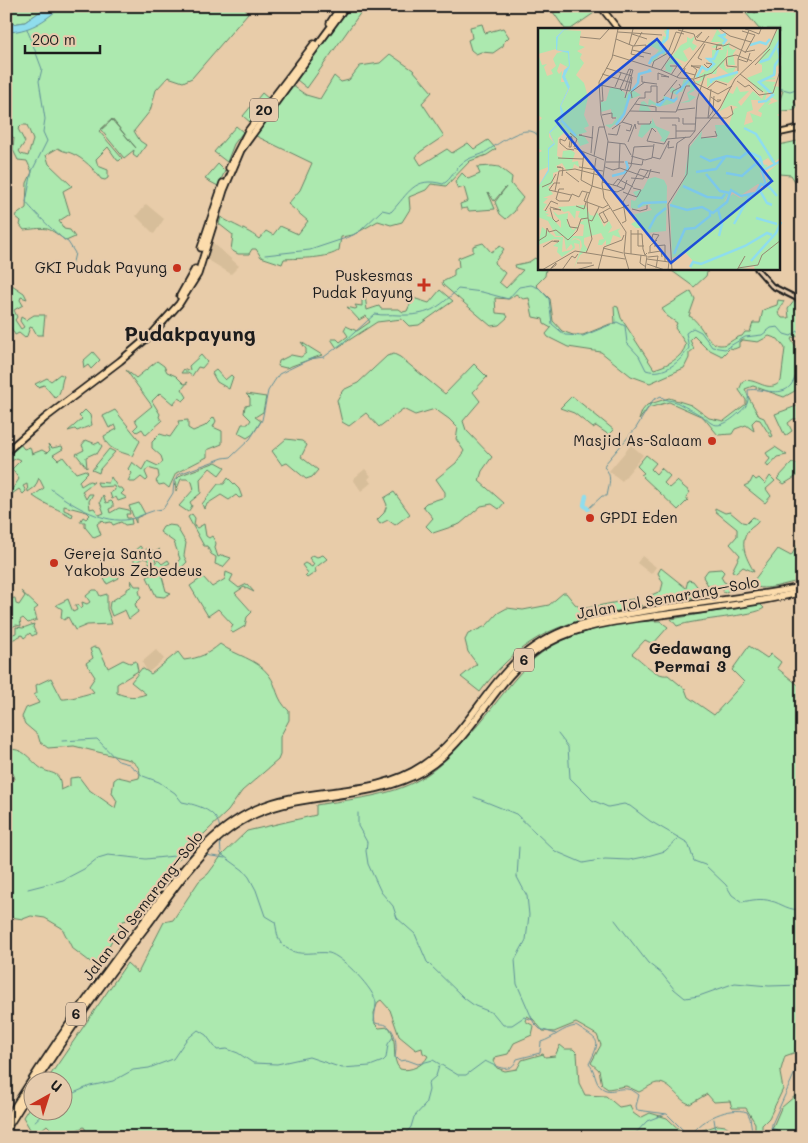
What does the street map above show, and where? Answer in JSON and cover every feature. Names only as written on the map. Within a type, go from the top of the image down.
[{"type":"highway","name":"20","points":[[326,32],[341,6]]},
{"type":"highway","name":"20","points":[[6,448],[120,361],[152,334],[179,304],[198,274],[234,160],[251,134],[346,6]]},
{"type":"highway","name":"20","points":[[6,452],[17,440]]},
{"type":"highway","name":"Jalan Tol Semarang–Solo","points":[[6,1121],[72,1020],[201,848],[219,831],[254,810],[379,785],[422,766],[452,741],[520,657],[563,630],[605,618],[802,587]]},
{"type":"highway","name":"Jalan Tol Semarang–Solo","points":[[289,802],[381,789],[425,770],[455,744],[518,665],[560,636],[603,623],[802,592]]},
{"type":"highway","name":"Jalan Tol Semarang–Solo","points":[[44,1070],[153,913]]},
{"type":"highway","points":[[6,1130],[22,1104]]},
{"type":"main road","points":[[600,6],[617,28]]},
{"type":"main road","points":[[780,133],[802,128]]},
{"type":"street","points":[[759,270],[772,286],[802,300]]},
{"type":"shaded area","points":[[146,204],[164,219],[154,234],[136,216]]},
{"type":"shaded area","points":[[211,241],[239,266],[231,274],[205,258]]},
{"type":"shaded area","points":[[631,445],[643,455],[622,481],[609,471]]},
{"type":"shaded area","points":[[365,469],[371,476],[368,479],[371,483],[361,491],[353,479]]},
{"type":"shaded area","points":[[642,556],[656,567],[651,574],[637,563]]},
{"type":"shaded area","points":[[156,650],[164,659],[150,671],[147,671],[142,662]]},
{"type":"green space","points":[[6,6],[48,6],[25,22],[6,25]]},
{"type":"green space","points":[[61,6],[243,6],[248,13],[192,78],[183,82],[168,77],[156,90],[150,111],[134,131],[140,141],[146,145],[137,158],[133,155],[134,150],[124,158],[101,130],[112,120],[136,148],[112,119],[99,131],[122,158],[119,161],[117,160],[108,147],[96,159],[98,166],[108,170],[108,178],[105,180],[101,179],[85,161],[71,153],[58,148],[46,155],[49,164],[72,186],[63,191],[70,214],[59,221],[64,229],[70,230],[75,237],[66,241],[48,229],[24,230],[20,225],[21,221],[15,216],[26,208],[27,183],[32,172],[27,161],[18,160],[13,150],[14,138],[6,130],[6,32],[28,27],[56,11]],"holes":[[[22,125],[27,125],[33,140],[28,156],[21,154],[19,151],[25,142],[18,129]]]},
{"type":"green space","points":[[350,6],[357,6],[361,12],[307,88],[297,80]]},
{"type":"green space","points":[[562,6],[589,6],[594,13],[572,28],[564,28],[553,12]]},
{"type":"green space","points":[[740,6],[746,6],[755,13],[758,11],[758,6],[802,6],[802,104],[797,99],[794,101],[797,107],[795,110],[782,111],[780,117],[780,99],[783,91],[780,90],[780,28],[758,28]]},
{"type":"green space","points":[[482,24],[485,33],[503,28],[509,37],[503,46],[493,53],[481,52],[476,54],[471,50],[468,40],[472,38],[470,27]]},
{"type":"green space","points":[[390,54],[413,70],[432,92],[422,103],[444,136],[420,152],[416,157],[421,165],[447,149],[452,153],[468,143],[474,149],[488,140],[496,149],[487,155],[470,161],[446,186],[431,184],[426,190],[409,197],[410,209],[402,222],[391,225],[378,221],[353,235],[341,237],[339,250],[334,253],[313,258],[284,259],[282,264],[261,257],[256,249],[252,249],[249,254],[238,254],[231,250],[233,235],[219,224],[221,217],[259,239],[266,231],[273,235],[280,226],[298,234],[308,221],[288,204],[300,190],[312,163],[254,135],[293,86],[306,95],[320,99],[334,76],[341,82],[349,80],[360,66],[380,63]]},
{"type":"green space","points":[[262,93],[269,99],[251,123],[243,116]]},
{"type":"green space","points":[[236,126],[243,132],[234,144],[227,162],[214,152]]},
{"type":"green space","points":[[802,140],[802,192],[791,175],[780,174],[780,145]]},
{"type":"green space","points":[[218,164],[225,171],[218,186],[205,179]]},
{"type":"green space","points":[[477,167],[499,167],[512,177],[511,184],[523,198],[515,208],[515,211],[506,219],[500,214],[495,202],[506,187],[494,201],[488,192],[495,209],[469,211],[467,208],[461,209],[460,204],[468,201],[464,187],[458,189],[455,182],[462,173],[468,179],[480,174]]},
{"type":"green space","points":[[483,243],[491,252],[500,246],[504,249],[494,263],[505,273],[499,282],[506,288],[523,270],[516,268],[515,265],[529,262],[535,258],[538,260],[538,270],[546,270],[545,276],[536,285],[550,299],[553,321],[562,331],[573,335],[583,335],[610,324],[615,324],[614,306],[618,307],[621,318],[654,369],[673,361],[684,349],[686,344],[675,328],[677,323],[667,316],[662,309],[691,291],[695,299],[689,316],[697,322],[711,341],[720,345],[742,336],[745,332],[750,332],[753,323],[760,323],[763,310],[777,305],[778,300],[784,301],[778,313],[782,318],[789,318],[788,309],[795,300],[800,303],[797,310],[802,311],[802,337],[796,336],[791,339],[795,346],[802,347],[802,365],[798,369],[802,374],[802,387],[784,397],[753,386],[745,389],[759,416],[764,418],[773,436],[771,437],[760,420],[756,419],[752,423],[754,431],[746,425],[735,429],[732,434],[718,435],[703,417],[669,402],[648,408],[639,420],[642,411],[647,405],[669,398],[691,405],[709,418],[724,421],[746,404],[746,400],[739,390],[743,381],[748,380],[772,386],[781,381],[785,348],[778,339],[769,336],[758,342],[743,340],[739,342],[739,347],[730,348],[722,356],[706,348],[694,336],[690,340],[694,349],[689,353],[689,358],[684,368],[650,383],[631,376],[601,352],[568,347],[548,337],[546,334],[551,328],[544,324],[543,319],[533,317],[529,298],[523,299],[516,294],[509,299],[495,298],[496,313],[506,314],[508,317],[499,325],[491,326],[443,285],[442,282],[454,276],[454,270],[459,267],[458,258],[473,252],[473,246]]},
{"type":"green space","points":[[667,270],[708,270],[706,276],[694,287],[672,271]]},
{"type":"green space","points":[[12,285],[24,293],[27,299],[21,297],[20,300],[23,305],[14,310],[17,317],[15,320],[21,329],[24,327],[20,321],[21,317],[26,320],[34,315],[45,315],[43,335],[37,335],[33,328],[30,327],[25,338],[19,333],[15,335],[9,324],[6,324],[6,307],[10,306],[6,289]]},
{"type":"green space","points":[[440,290],[453,301],[419,325],[409,326],[402,319],[377,322],[337,348],[331,339],[337,339],[340,342],[348,336],[344,330],[346,326],[357,331],[370,322],[366,316],[359,320],[347,307],[355,309],[357,308],[355,305],[362,306],[362,295],[365,296],[367,310],[379,306],[381,309],[399,309],[403,312],[407,311],[413,298],[429,303]]},
{"type":"green space","points":[[301,342],[322,355],[286,368],[278,366],[279,361],[291,355],[301,357],[306,353],[306,349]]},
{"type":"green space","points":[[93,352],[100,360],[91,369],[88,365],[84,368],[83,361]]},
{"type":"green space","points":[[394,354],[445,394],[474,364],[487,377],[473,392],[480,401],[463,421],[466,430],[492,457],[482,471],[479,481],[504,503],[499,509],[492,504],[481,506],[460,524],[433,533],[426,526],[433,518],[423,506],[426,503],[445,497],[445,492],[436,479],[456,463],[464,451],[456,439],[458,428],[435,409],[415,415],[403,409],[379,427],[366,413],[349,426],[342,422],[337,400],[343,390],[358,383],[387,356]]},
{"type":"green space","points":[[201,355],[207,362],[202,368],[198,367],[192,376],[188,373],[181,373],[184,369],[190,370],[189,366]]},
{"type":"green space","points":[[157,361],[164,366],[167,372],[176,376],[184,384],[188,382],[182,389],[187,397],[183,401],[178,398],[173,404],[160,393],[152,401],[162,421],[146,435],[142,429],[137,432],[134,429],[138,425],[135,420],[152,406],[126,370],[136,378]]},
{"type":"green space","points":[[216,370],[225,380],[231,375],[233,377],[229,389],[217,382],[212,373]]},
{"type":"green space","points":[[60,374],[64,376],[58,396],[55,398],[44,385],[38,387],[35,384],[47,378],[51,381]]},
{"type":"green space","points":[[246,394],[266,397],[263,412],[255,417],[261,421],[253,434],[247,438],[238,433],[242,424],[248,424],[251,420],[244,413],[245,406],[250,405],[250,398]]},
{"type":"green space","points":[[572,396],[614,430],[609,435],[596,426],[593,428],[574,413],[560,408]]},
{"type":"green space","points":[[802,404],[802,419],[793,419],[788,423],[792,431],[785,436],[775,414]]},
{"type":"green space","points":[[85,410],[90,415],[92,425],[77,431],[75,429],[68,431],[82,419],[79,416]]},
{"type":"green space","points":[[115,410],[140,441],[132,456],[111,447],[104,436],[117,429],[115,425],[109,428],[103,416]]},
{"type":"green space","points":[[214,417],[216,421],[213,427],[222,431],[222,444],[207,450],[207,457],[176,473],[169,488],[164,484],[159,485],[156,481],[159,477],[158,471],[148,468],[145,472],[148,479],[146,481],[141,477],[135,482],[128,481],[132,473],[128,469],[132,462],[142,470],[147,461],[158,466],[163,462],[161,456],[152,448],[152,442],[160,434],[170,437],[179,424],[178,421],[188,420],[188,428],[193,431],[205,426]]},
{"type":"green space","points":[[286,439],[302,441],[307,445],[301,457],[318,470],[312,477],[306,479],[287,463],[282,465],[272,451]]},
{"type":"green space","points":[[86,440],[96,444],[99,442],[102,446],[97,454],[86,457],[87,468],[76,454],[84,450],[82,445]]},
{"type":"green space","points":[[20,444],[24,449],[30,447],[32,454],[42,450],[47,453],[50,450],[48,444],[52,448],[62,446],[63,449],[53,455],[58,460],[63,457],[76,473],[85,470],[88,472],[79,481],[81,486],[89,481],[94,482],[82,491],[86,499],[89,494],[93,494],[89,501],[90,509],[94,508],[99,515],[104,513],[100,502],[103,495],[106,503],[111,501],[113,503],[113,507],[109,509],[110,513],[119,508],[129,510],[130,514],[126,514],[127,518],[131,518],[132,524],[125,525],[121,522],[113,525],[111,522],[105,523],[102,520],[97,524],[101,535],[94,538],[85,527],[85,522],[80,522],[83,517],[86,519],[90,515],[87,512],[64,506],[64,510],[73,514],[72,517],[33,496],[44,488],[39,478],[35,487],[28,492],[27,484],[23,486],[26,491],[23,494],[19,489],[12,494],[11,491],[19,479],[12,469],[21,460],[17,458],[8,463],[8,457]]},
{"type":"green space","points":[[775,447],[787,455],[777,457],[768,467],[766,464],[770,459],[766,453]]},
{"type":"green space","points":[[109,449],[115,452],[100,469],[99,473],[92,470]]},
{"type":"green space","points":[[646,455],[656,463],[651,469],[656,474],[661,468],[670,476],[664,483],[669,488],[677,481],[690,492],[686,497],[688,500],[678,510],[641,475],[644,473],[637,466]]},
{"type":"green space","points":[[216,462],[225,467],[219,475],[210,468],[200,479],[201,493],[190,502],[192,506],[188,512],[179,506],[194,489],[192,482],[187,479],[181,479],[176,491],[175,481],[181,475]]},
{"type":"green space","points":[[792,463],[802,465],[802,473],[784,484],[777,479]]},
{"type":"green space","points":[[770,476],[775,481],[766,489],[771,496],[765,503],[744,486],[750,483],[753,477],[756,480],[759,478],[765,484]]},
{"type":"green space","points":[[111,477],[118,488],[122,488],[124,491],[121,494],[127,498],[118,501],[116,497],[112,499],[110,493],[115,490],[114,486],[99,487],[97,482],[108,483]]},
{"type":"green space","points":[[228,478],[239,489],[242,497],[239,498],[236,495],[229,500],[221,495],[207,504],[204,509],[202,504],[218,484],[224,484]]},
{"type":"green space","points":[[394,492],[410,514],[395,525],[388,520],[380,524],[377,520],[384,513],[387,505],[384,498]]},
{"type":"green space","points":[[139,503],[145,514],[136,518],[136,523],[129,506]]},
{"type":"green space","points":[[715,508],[725,513],[730,512],[742,522],[747,523],[753,517],[759,520],[748,531],[744,542],[745,553],[754,572],[743,567],[736,573],[732,571],[740,555],[730,544],[737,536],[737,529],[715,511]]},
{"type":"green space","points":[[192,514],[195,518],[194,526],[197,528],[204,524],[206,536],[209,538],[212,536],[216,543],[215,548],[218,557],[222,555],[231,558],[223,567],[215,564],[216,557],[211,554],[207,546],[204,546],[188,517]]},
{"type":"green space","points":[[169,525],[176,526],[186,543],[184,556],[187,562],[179,570],[175,565],[180,559],[174,542],[160,532],[163,527]]},
{"type":"green space","points":[[802,537],[802,581],[763,588],[751,584],[778,549],[791,556]]},
{"type":"green space","points":[[140,546],[144,551],[148,548],[155,552],[160,549],[153,556],[156,560],[150,564],[147,559],[143,558],[134,564],[134,551]]},
{"type":"green space","points":[[313,555],[317,557],[323,555],[327,559],[315,568],[316,572],[307,578],[305,576],[308,573],[302,565],[305,563],[312,567],[314,564],[309,558]]},
{"type":"green space","points":[[158,560],[162,564],[168,560],[170,563],[164,566],[165,571],[161,573],[166,591],[171,593],[164,597],[156,596],[147,577],[152,574],[149,568]]},
{"type":"green space","points":[[114,567],[119,578],[107,584],[102,575]]},
{"type":"green space","points":[[661,568],[686,588],[688,580],[693,581],[700,590],[701,596],[685,599],[684,595],[681,594],[679,597],[663,598],[658,603],[650,602],[649,596],[661,591],[663,583],[658,573]]},
{"type":"green space","points":[[721,569],[724,572],[721,577],[724,582],[735,587],[724,593],[722,588],[713,585],[709,587],[703,577],[708,570]]},
{"type":"green space","points":[[226,572],[233,575],[230,581],[239,588],[247,584],[254,592],[244,587],[235,593],[252,612],[247,617],[245,626],[233,633],[230,631],[233,625],[218,609],[208,616],[190,586],[203,577],[212,587],[225,579]]},
{"type":"green space","points":[[131,580],[135,586],[142,586],[139,591],[141,598],[135,604],[138,612],[129,619],[125,610],[112,616],[109,608],[110,602],[132,586]]},
{"type":"green space","points":[[93,590],[97,590],[100,596],[107,594],[107,609],[112,624],[87,625],[75,630],[68,617],[64,620],[61,618],[62,609],[56,605],[68,599],[73,612],[77,610],[75,605],[78,605],[81,609],[83,607],[82,602],[87,604],[90,602],[86,596]]},
{"type":"green space","points":[[21,591],[38,607],[34,610],[37,620],[28,623],[23,618],[20,620],[21,626],[16,625],[6,630],[6,594],[7,599],[15,598],[16,604],[19,605],[25,596]]},
{"type":"green space","points":[[563,593],[566,593],[582,609],[633,599],[642,606],[571,623],[532,641],[497,671],[480,692],[461,677],[477,664],[468,652],[465,640],[468,634],[486,626],[498,613],[507,608],[523,610],[549,605]]},
{"type":"green space","points":[[760,604],[764,608],[759,611],[677,626],[671,619]]},
{"type":"green space","points":[[660,621],[668,627],[653,644],[645,640],[632,654],[658,674],[668,675],[685,689],[688,697],[714,715],[744,682],[732,670],[749,646],[767,658],[771,654],[781,662],[777,668],[802,688],[802,918],[800,919],[802,1050],[785,1056],[780,1073],[783,1089],[769,1118],[762,1125],[762,1131],[755,1134],[755,1123],[746,1108],[732,1108],[730,1101],[714,1102],[707,1094],[690,1104],[662,1083],[657,1083],[639,1092],[626,1086],[608,1089],[602,1085],[599,1070],[591,1063],[601,1045],[597,1035],[576,1023],[554,1032],[543,1031],[533,1019],[527,1016],[525,1021],[534,1026],[532,1035],[514,1043],[508,1054],[495,1057],[493,1061],[497,1068],[505,1071],[517,1069],[522,1060],[543,1054],[545,1057],[555,1056],[560,1045],[565,1049],[573,1049],[577,1053],[579,1083],[585,1095],[606,1096],[619,1107],[630,1105],[633,1113],[640,1118],[650,1113],[667,1118],[687,1137],[103,1137],[96,1130],[87,1132],[84,1127],[59,1137],[47,1125],[34,1136],[25,1120],[72,1120],[72,1070],[54,1070],[127,963],[138,973],[164,922],[173,920],[199,881],[208,874],[222,855],[247,831],[316,815],[316,805],[382,794],[420,779],[451,755],[519,674],[535,658],[562,641],[594,629],[628,623]],"holes":[[[381,1000],[390,1010],[399,1036],[416,1050],[422,1048],[423,1053],[428,1056],[426,1059],[416,1067],[408,1070],[400,1069],[395,1060],[392,1032],[389,1027],[379,1028],[375,1024],[374,1013],[378,1002]]]},
{"type":"green space","points":[[34,624],[33,627],[36,634],[32,636],[30,633],[24,638],[22,635],[12,640],[9,637],[6,638],[6,632],[11,635],[16,633],[16,627],[23,628]]},
{"type":"green space","points":[[220,644],[264,669],[272,679],[281,702],[289,711],[289,720],[280,737],[280,755],[278,760],[242,791],[228,811],[184,853],[162,878],[136,918],[123,921],[97,967],[72,948],[62,928],[45,918],[31,916],[23,919],[10,917],[6,913],[6,786],[15,779],[13,773],[6,769],[6,750],[12,749],[22,752],[42,769],[58,776],[61,790],[70,786],[70,778],[79,777],[88,789],[115,808],[117,801],[112,793],[114,780],[118,777],[131,780],[139,778],[140,772],[135,763],[130,760],[74,746],[48,748],[40,742],[38,735],[25,724],[22,717],[26,708],[39,703],[34,695],[37,693],[36,685],[51,678],[62,699],[94,692],[89,686],[95,677],[86,663],[93,658],[90,649],[94,647],[99,648],[108,668],[123,660],[130,663],[136,661],[138,671],[117,684],[117,693],[139,696],[146,694],[131,682],[142,668],[151,674],[178,652],[184,660],[190,659],[204,655]]},
{"type":"green space","points":[[802,1090],[802,1137],[774,1137],[775,1132],[772,1129],[781,1108]]},
{"type":"green space","points":[[718,1125],[726,1126],[742,1137],[695,1137],[700,1131]]},
{"type":"water","points":[[48,6],[61,6],[36,25],[22,30],[6,32],[6,25],[25,22]]},
{"type":"waterway","points":[[27,29],[42,69],[39,81],[45,119],[43,132],[47,141],[32,171],[26,202],[46,224],[68,242],[75,253],[73,262]]},
{"type":"waterway","points":[[802,39],[797,43],[802,71]]},
{"type":"waterway","points":[[780,88],[790,91],[799,88],[802,79]]},
{"type":"waterway","points":[[265,255],[310,250],[349,237],[360,231],[382,210],[391,212],[419,184],[425,182],[443,184],[449,180],[464,162],[482,154],[519,132],[534,132],[538,136]]},
{"type":"waterway","points":[[51,489],[86,511],[115,520],[134,518],[163,509],[173,493],[174,481],[179,474],[223,458],[231,457],[250,439],[262,420],[268,391],[279,374],[310,359],[324,357],[375,314],[409,315],[432,310],[458,289],[482,292],[508,299],[519,287],[531,285],[539,288],[549,299],[552,324],[565,335],[583,336],[617,322],[625,326],[627,343],[639,356],[646,370],[653,371],[671,367],[681,358],[689,348],[686,333],[693,328],[701,332],[712,347],[725,349],[745,337],[762,335],[771,328],[778,327],[784,334],[791,336],[802,328]]},
{"type":"waterway","points":[[588,509],[602,496],[607,496],[609,473],[604,467],[605,464],[636,428],[653,400],[661,396],[693,411],[711,423],[719,425],[733,418],[746,406],[748,390],[778,392],[789,387],[795,379],[802,356]]},
{"type":"waterway","points":[[586,496],[584,505],[588,509]]},
{"type":"waterway","points":[[558,734],[568,747],[570,778],[592,800],[608,807],[624,804],[630,806],[650,821],[688,843],[694,861],[705,865],[726,885],[732,895],[742,902],[764,900],[798,910],[802,909]]},
{"type":"waterway","points":[[62,741],[97,739],[118,761],[129,764],[143,776],[159,782],[175,793],[182,802],[207,810],[216,818],[220,830]]},
{"type":"waterway","points":[[474,797],[516,814],[555,851],[583,863],[605,859],[629,860],[644,857],[665,851],[678,839]]},
{"type":"waterway","points":[[358,813],[358,826],[367,842],[368,864],[374,877],[381,892],[393,906],[397,918],[415,934],[427,962],[464,998],[475,1006],[493,1013],[503,1025],[512,1025],[524,1017],[533,1020]]},
{"type":"waterway","points":[[220,839],[221,854],[243,870],[249,877],[256,890],[265,916],[275,922],[281,944],[298,953],[329,953],[335,955],[364,982],[376,1003],[374,1022],[386,1025],[392,1031],[396,1044],[395,1057],[399,1061],[407,1060],[418,1064],[433,1060],[458,1075],[466,1075],[485,1061],[507,1068],[511,1067],[517,1059],[540,1053],[541,1042],[576,1026],[596,1041],[596,1049],[589,1064],[599,1086],[606,1090],[628,1089],[633,1091],[639,1095],[636,1106],[637,1110],[667,1114],[688,1135],[692,1134],[702,1123],[716,1115],[732,1111],[747,1112],[750,1118],[753,1137]]},
{"type":"waterway","points":[[519,847],[517,877],[527,896],[529,915],[526,940],[515,960],[517,984],[534,1023],[540,1029],[556,1034]]},
{"type":"waterway","points":[[28,889],[63,880],[84,869],[98,858],[108,855],[146,859],[193,854]]},
{"type":"waterway","points":[[205,855],[225,858]]},
{"type":"waterway","points":[[615,920],[648,963],[662,974],[674,989],[685,998],[699,996],[735,983],[769,986],[802,985]]},
{"type":"waterway","points":[[72,1094],[90,1086],[113,1081],[133,1070],[149,1068],[173,1059],[186,1040],[198,1030],[206,1035],[217,1050],[227,1049],[238,1053],[253,1063],[277,1064],[309,1057],[342,1068],[370,1066],[383,1061],[386,1058],[388,1044],[393,1037]]},
{"type":"waterway","points":[[771,1137],[772,1124],[797,1068],[796,1055],[799,1049],[802,1050]]},
{"type":"waterway","points":[[403,1137],[411,1127],[414,1117],[425,1105],[429,1090],[428,1083],[436,1076],[439,1066]]},
{"type":"waterway","points":[[632,1137],[647,1121],[665,1114]]},
{"type":"waterway","points":[[714,1119],[716,1131],[714,1137]]},
{"type":"waterway","points":[[33,1123],[36,1120]]},
{"type":"waterway","points":[[771,1128],[777,1130],[781,1137]]},
{"type":"place","name":"GKI Pudak Payung","points":[[177,268]]},
{"type":"place","name":"Puskesmas Pudak Payung","points":[[424,285]]},
{"type":"place","name":"Masjid As-Salaam","points":[[712,441]]},
{"type":"place","name":"GPDI Eden","points":[[590,518]]},
{"type":"place","name":"Gereja Santo Yakobus Zebedeus","points":[[54,563]]},
{"type":"district","name":"Pudakpayung","points":[[190,334]]},
{"type":"district","name":"Gedawang Permai 3","points":[[690,657]]}]
